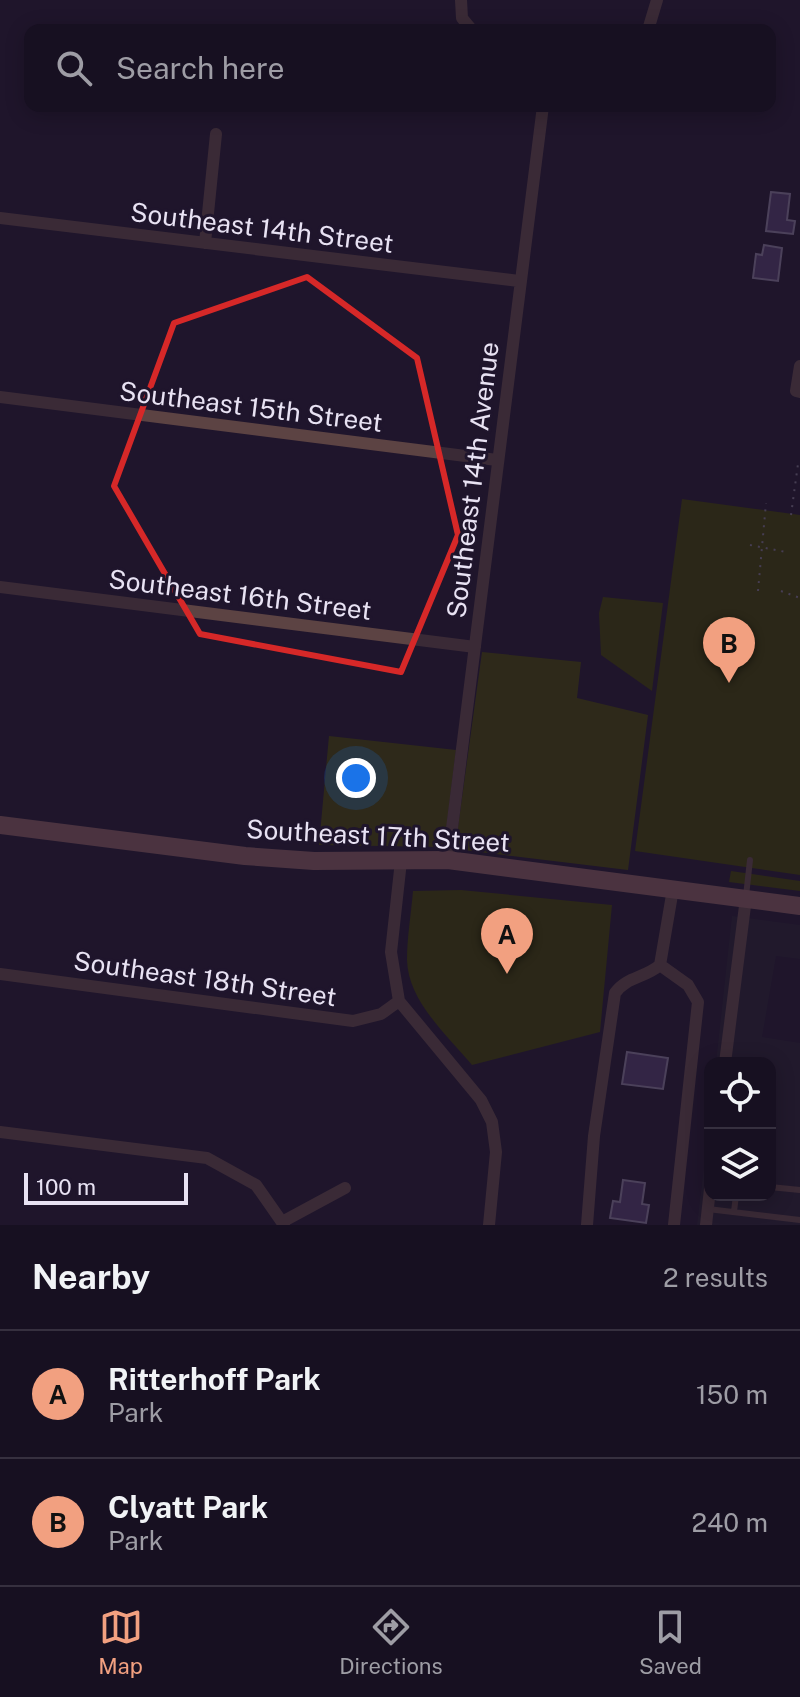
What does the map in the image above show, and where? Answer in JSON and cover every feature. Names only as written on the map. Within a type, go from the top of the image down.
[{"type":"main road","name":"Southeast 17th Street","points":[[0,825],[245,856],[448,860],[800,906]]},
{"type":"street","points":[[461,0],[462,18],[467,24]]},
{"type":"street","points":[[650,24],[657,0]]},
{"type":"street","name":"Southeast 14th Avenue","points":[[448,860],[542,112]]},
{"type":"street","points":[[205,243],[216,134]]},
{"type":"street","name":"Southeast 14th Street","points":[[0,218],[519,281]]},
{"type":"street","points":[[798,392],[800,366]]},
{"type":"street","name":"Southeast 15th Street","points":[[0,397],[497,460]]},
{"type":"street","name":"Southeast 16th Street","points":[[0,587],[475,647]]},
{"type":"street","points":[[401,861],[391,952],[399,1001],[481,1100],[492,1122],[496,1152],[489,1225]]},
{"type":"street","points":[[660,965],[673,889]]},
{"type":"street","points":[[726,1057],[746,898]]},
{"type":"street","points":[[587,1225],[594,1136],[615,993],[622,983],[660,965]]},
{"type":"street","points":[[660,965],[688,985],[698,1002],[674,1225]]},
{"type":"street","name":"Southeast 18th Street","points":[[0,974],[353,1021],[381,1014],[399,1001]]},
{"type":"street","points":[[0,1132],[207,1158],[256,1185],[283,1223],[345,1188]]},
{"type":"street","points":[[706,1225],[709,1201]]},
{"type":"lane","points":[[746,898],[750,860]]},
{"type":"lane","points":[[776,1188],[800,1190]]},
{"type":"lane","points":[[734,1212],[735,1201]]},
{"type":"lane","points":[[708,1209],[800,1220]]},
{"type":"path","points":[[791,515],[798,464]]},
{"type":"path","points":[[758,591],[766,503]]},
{"type":"path","points":[[750,545],[786,552]]},
{"type":"path","points":[[781,591],[800,598]]},
{"type":"highlighted area","points":[[307,277],[417,358],[458,535],[401,672],[200,634],[114,486],[174,323]]},
{"type":"shaded area","points":[[682,499],[800,515],[800,875],[635,851]]},
{"type":"shaded area","points":[[603,597],[663,603],[652,691],[601,655],[599,613]]},
{"type":"shaded area","points":[[482,652],[581,662],[577,698],[648,715],[628,870],[455,849]]},
{"type":"shaded area","points":[[329,736],[456,750],[444,847],[319,845]]},
{"type":"shaded area","points":[[731,871],[800,881],[800,891],[729,882]]},
{"type":"shaded area","points":[[461,890],[612,905],[600,1032],[472,1065],[421,1003],[409,975],[407,960],[413,891]]},
{"type":"shaded area","points":[[732,916],[800,925],[800,959],[776,956],[762,1037],[800,1043],[800,1225],[697,1225],[704,1167],[704,1201],[776,1201],[776,1057],[717,1057]]},
{"type":"building","points":[[771,192],[790,194],[787,220],[795,221],[793,234],[766,231]]},
{"type":"building","points":[[764,245],[782,248],[778,281],[753,278],[756,254],[762,255]]},
{"type":"building","points":[[627,1052],[668,1058],[663,1089],[622,1084]]},
{"type":"building","points":[[623,1180],[645,1183],[642,1204],[649,1205],[646,1223],[610,1218],[613,1201],[620,1202]]},
{"type":"place","name":"Clyatt Park","points":[[729,683]]},
{"type":"place","name":"Ritterhoff Park","points":[[507,974]]}]
